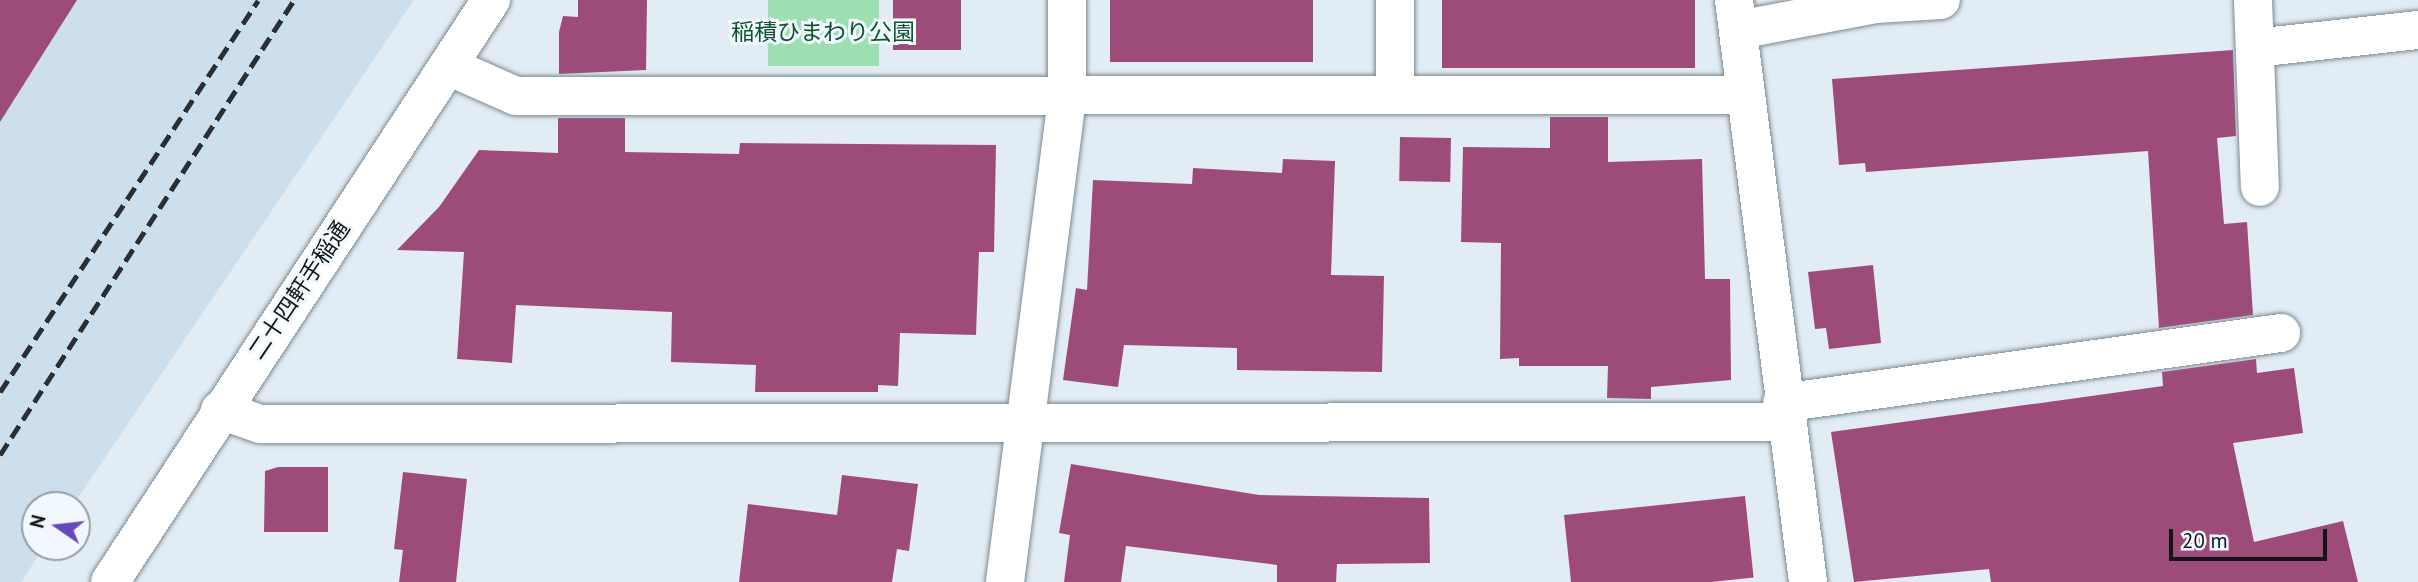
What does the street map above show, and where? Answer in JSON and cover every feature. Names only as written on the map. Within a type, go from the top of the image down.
[{"type":"street","name":"二十四軒手稲通","points":[[110,582],[220,410],[491,0]]},
{"type":"street","points":[[1005,582],[1067,96],[1067,0]]},
{"type":"street","points":[[1395,0],[1395,95]]},
{"type":"street","points":[[1808,582],[1783,412],[1736,15],[1941,0]]},
{"type":"street","points":[[2253,0],[2260,187]]},
{"type":"street","points":[[2255,48],[2418,30]]},
{"type":"street","points":[[448,66],[516,96],[1745,94]]},
{"type":"street","points":[[220,410],[260,424],[1024,422],[1783,412],[2281,333]]},
{"type":"shaded area","points":[[0,0],[414,0],[82,491],[21,491],[21,561],[35,561],[21,582],[0,582]]},
{"type":"green space","name":"稲積ひまわり公園","points":[[768,0],[879,0],[879,66],[768,66]]},
{"type":"building","points":[[0,0],[77,0],[0,122]]},
{"type":"building","points":[[578,0],[647,0],[646,70],[559,74],[559,32],[563,16],[578,17]]},
{"type":"building","points":[[893,0],[961,0],[961,50],[893,50]]},
{"type":"building","points":[[1110,0],[1313,0],[1313,62],[1110,62]]},
{"type":"building","points":[[1442,0],[1695,0],[1695,68],[1442,68]]},
{"type":"building","points":[[2233,50],[2236,136],[2217,138],[2224,224],[2247,222],[2253,315],[2159,328],[2148,151],[1866,172],[1865,163],[1839,165],[1832,79]]},
{"type":"building","points":[[1550,117],[1608,117],[1608,162],[1702,159],[1705,279],[1730,279],[1731,380],[1651,387],[1651,399],[1607,398],[1608,366],[1519,366],[1519,358],[1500,359],[1501,243],[1461,242],[1463,147],[1550,148]]},
{"type":"building","points":[[558,118],[625,118],[625,152],[739,154],[740,143],[996,145],[994,252],[979,252],[976,335],[900,333],[898,386],[878,385],[878,392],[755,392],[756,365],[671,362],[672,312],[516,305],[512,363],[457,359],[464,252],[397,250],[439,207],[479,150],[558,153]]},
{"type":"building","points":[[1400,137],[1451,138],[1450,182],[1399,181]]},
{"type":"building","points":[[1283,159],[1335,161],[1331,275],[1384,276],[1382,372],[1237,370],[1237,348],[1124,345],[1118,387],[1063,380],[1076,288],[1087,290],[1093,180],[1192,184],[1193,168],[1282,173]]},
{"type":"building","points":[[1873,265],[1881,343],[1829,349],[1826,328],[1815,329],[1808,272]]},
{"type":"building","points":[[2256,359],[2257,373],[2294,368],[2303,433],[2233,443],[2254,542],[2343,521],[2358,582],[1991,582],[1989,569],[1854,582],[1831,432],[2163,386],[2162,372]]},
{"type":"building","points":[[1071,464],[1259,495],[1429,498],[1430,563],[1337,564],[1336,582],[1277,582],[1277,565],[1126,546],[1121,582],[1064,582],[1070,535],[1059,533]]},
{"type":"building","points":[[278,467],[328,467],[328,532],[264,532],[265,471]]},
{"type":"building","points":[[403,472],[467,479],[456,582],[399,582],[403,550],[394,549]]},
{"type":"building","points":[[842,475],[918,484],[909,551],[897,549],[892,582],[739,582],[748,504],[837,515]]},
{"type":"building","points":[[1745,496],[1754,578],[1711,582],[1571,582],[1564,515]]},
{"type":"railway","points":[[0,392],[258,0]]},
{"type":"railway","points":[[0,455],[294,0]]}]
